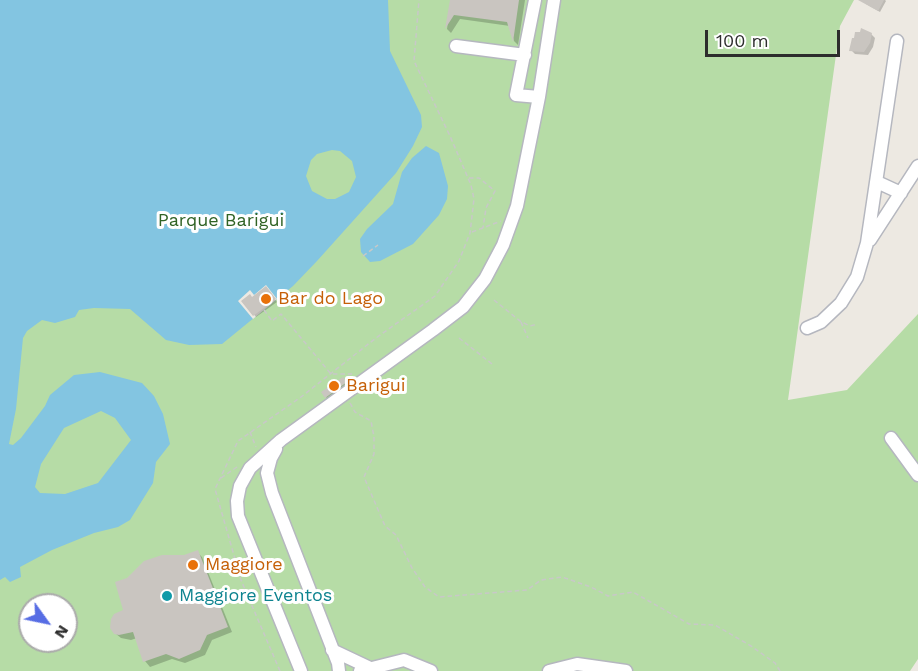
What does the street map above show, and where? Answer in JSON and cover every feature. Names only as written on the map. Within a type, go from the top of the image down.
[{"type":"street","points":[[535,0],[516,95],[539,97]]},
{"type":"street","points":[[301,671],[238,516],[237,501],[240,486],[250,468],[281,440],[463,307],[485,279],[503,245],[517,206],[539,97],[554,0]]},
{"type":"street","points":[[807,328],[821,322],[841,303],[857,277],[867,243],[897,41]]},
{"type":"street","points":[[456,46],[525,56]]},
{"type":"street","points":[[521,74],[542,75]]},
{"type":"street","points":[[867,243],[918,166]]},
{"type":"street","points":[[877,182],[901,193]]},
{"type":"street","points":[[891,438],[918,475]]},
{"type":"street","points":[[281,440],[271,458],[267,473],[272,493],[338,663],[339,671]]},
{"type":"street","points":[[240,486],[251,478],[257,479],[272,493]]},
{"type":"street","points":[[332,650],[365,669],[405,660],[431,671]]},
{"type":"street","points":[[549,671],[568,664],[586,664],[626,671]]},
{"type":"path","points":[[280,671],[241,580],[215,489],[238,441],[435,296],[459,261],[470,233],[474,199],[468,178],[450,136],[414,61],[419,0]]},
{"type":"path","points":[[468,178],[479,178],[495,191],[486,208],[483,228]]},
{"type":"path","points":[[470,233],[503,220]]},
{"type":"path","points":[[363,256],[378,245]]},
{"type":"path","points":[[494,300],[520,321],[530,326],[537,324]]},
{"type":"path","points":[[264,310],[272,321],[281,314],[331,374]]},
{"type":"path","points":[[520,321],[528,338]]},
{"type":"path","points":[[459,338],[492,364]]},
{"type":"path","points":[[331,374],[351,373],[364,381]]},
{"type":"path","points":[[345,395],[355,412],[371,421],[374,454],[364,477],[385,526],[396,535],[412,568],[425,587],[439,597],[527,590],[541,580],[562,577],[591,587],[608,596],[633,592],[689,624],[715,625],[751,646],[775,663],[780,671]]},
{"type":"path","points":[[250,432],[255,444],[255,452]]},
{"type":"path","points":[[220,478],[243,463]]},
{"type":"green space","name":"Parque Barigui","points":[[0,0],[854,0],[840,26],[788,400],[847,390],[918,314],[918,659],[910,671],[0,671]]},
{"type":"water","points":[[0,0],[388,0],[390,51],[421,115],[422,127],[396,173],[293,286],[222,344],[189,345],[166,340],[130,309],[79,310],[75,317],[55,323],[42,320],[27,331],[23,338],[16,409],[9,444],[13,445],[21,438],[45,406],[50,395],[74,375],[100,372],[142,383],[154,396],[163,414],[170,444],[156,462],[153,483],[130,520],[118,527],[94,533],[52,550],[20,567],[21,577],[10,582],[5,577],[0,580]],"holes":[[[332,150],[340,151],[352,161],[356,177],[349,192],[335,199],[327,199],[312,191],[306,176],[311,160],[317,154]],[[101,411],[115,418],[131,440],[98,483],[65,494],[40,493],[35,487],[41,464],[64,428]]]},
{"type":"water","points":[[426,146],[439,153],[448,186],[447,199],[439,215],[413,244],[380,261],[370,262],[361,252],[360,239],[393,204],[402,172],[412,158]]},
{"type":"pier","points":[[266,285],[277,299],[253,319],[238,301],[250,290],[254,295]]},
{"type":"building","points":[[450,0],[519,0],[513,42],[507,22],[454,15],[445,29]]},
{"type":"building","points":[[858,0],[884,0],[878,11]]},
{"type":"building","points":[[861,28],[872,33],[870,43],[864,52],[849,51],[855,32],[860,32]]},
{"type":"building","points":[[266,286],[276,299],[253,316],[241,301],[250,294],[252,297]]},
{"type":"building","points":[[343,377],[347,382],[325,398],[321,392]]},
{"type":"building","name":"Maggiore Eventos","points":[[198,550],[228,627],[207,635],[200,650],[179,659],[166,654],[143,662],[133,632],[119,635],[114,634],[110,628],[114,614],[123,610],[115,582],[127,578],[144,561],[162,555],[184,555]]},
{"type":"place","name":"Bar do Lago","points":[[266,299]]},
{"type":"place","name":"Barigui","points":[[334,386]]},
{"type":"place","name":"Maggiore","points":[[193,565]]},
{"type":"place","name":"Maggiore Eventos","points":[[167,596]]}]
